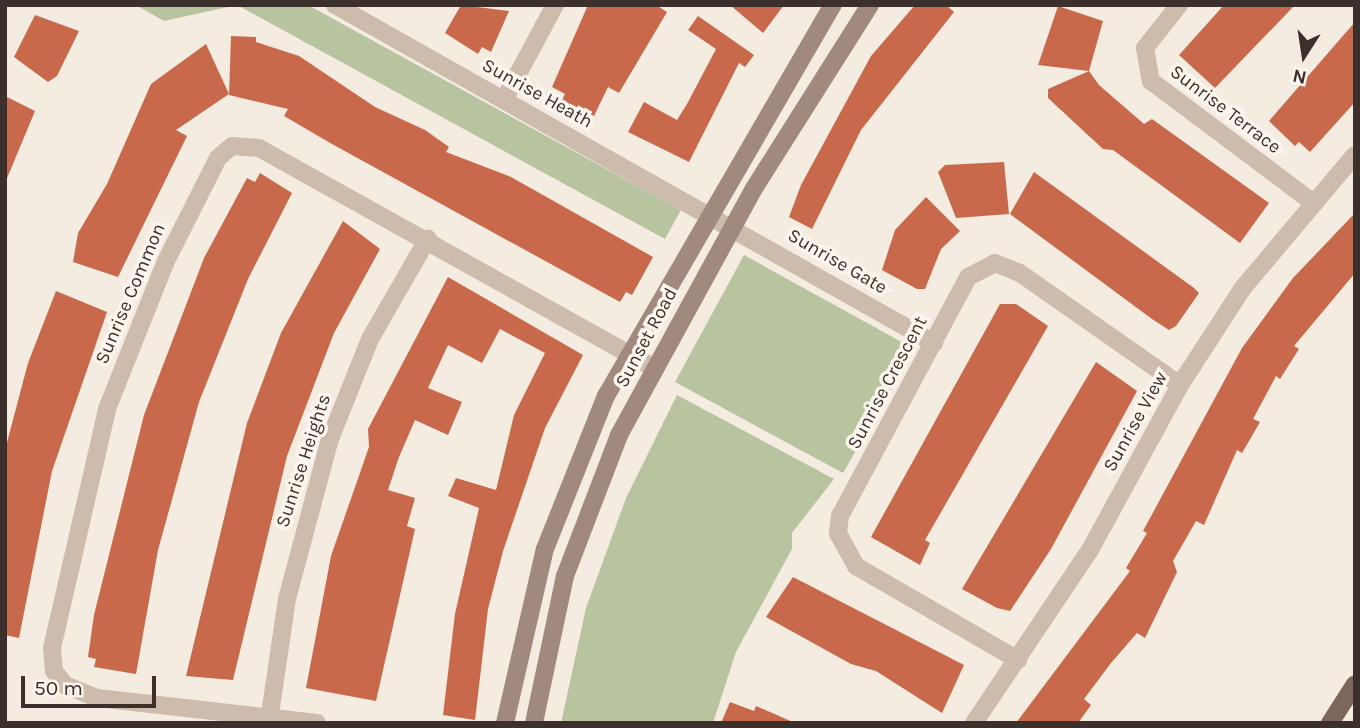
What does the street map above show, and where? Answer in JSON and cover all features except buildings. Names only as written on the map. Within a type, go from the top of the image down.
[{"type":"main road","points":[[1330,723],[1355,684]]},
{"type":"street","name":"Sunrise Heath","points":[[335,5],[720,219]]},
{"type":"street","points":[[504,100],[555,5]]},
{"type":"street","name":"Sunset Road","points":[[534,723],[565,576],[619,435],[654,368],[720,219],[833,5]]},
{"type":"street","name":"Sunset Road","points":[[505,723],[545,549],[583,446],[629,353],[870,5]]},
{"type":"street","name":"Sunrise Terrace","points":[[1179,5],[1145,48],[1151,80],[1311,202]]},
{"type":"street","name":"Sunrise Common","points":[[317,723],[270,714],[97,698],[65,685],[54,671],[52,648],[107,409],[165,263],[218,158],[232,146],[259,148],[428,238],[654,368]]},
{"type":"street","name":"Sunrise View","points":[[975,723],[1090,550],[1180,385],[1242,289],[1311,202],[1355,155]]},
{"type":"street","name":"Sunrise Gate","points":[[720,219],[933,343]]},
{"type":"street","name":"Sunrise Heights","points":[[270,714],[293,575],[330,439],[370,339],[428,238]]},
{"type":"street","name":"Sunrise Crescent","points":[[1018,660],[856,566],[842,548],[840,516],[968,277],[995,264],[1020,273],[1180,385]]},
{"type":"green space","points":[[136,5],[237,5],[164,21]]},
{"type":"green space","points":[[237,5],[308,5],[681,210],[665,239]]},
{"type":"green space","points":[[744,255],[907,345],[905,364],[843,473],[675,382]]},
{"type":"green space","points":[[677,395],[834,479],[792,533],[792,549],[736,652],[713,723],[561,723],[586,608],[626,498]]}]
